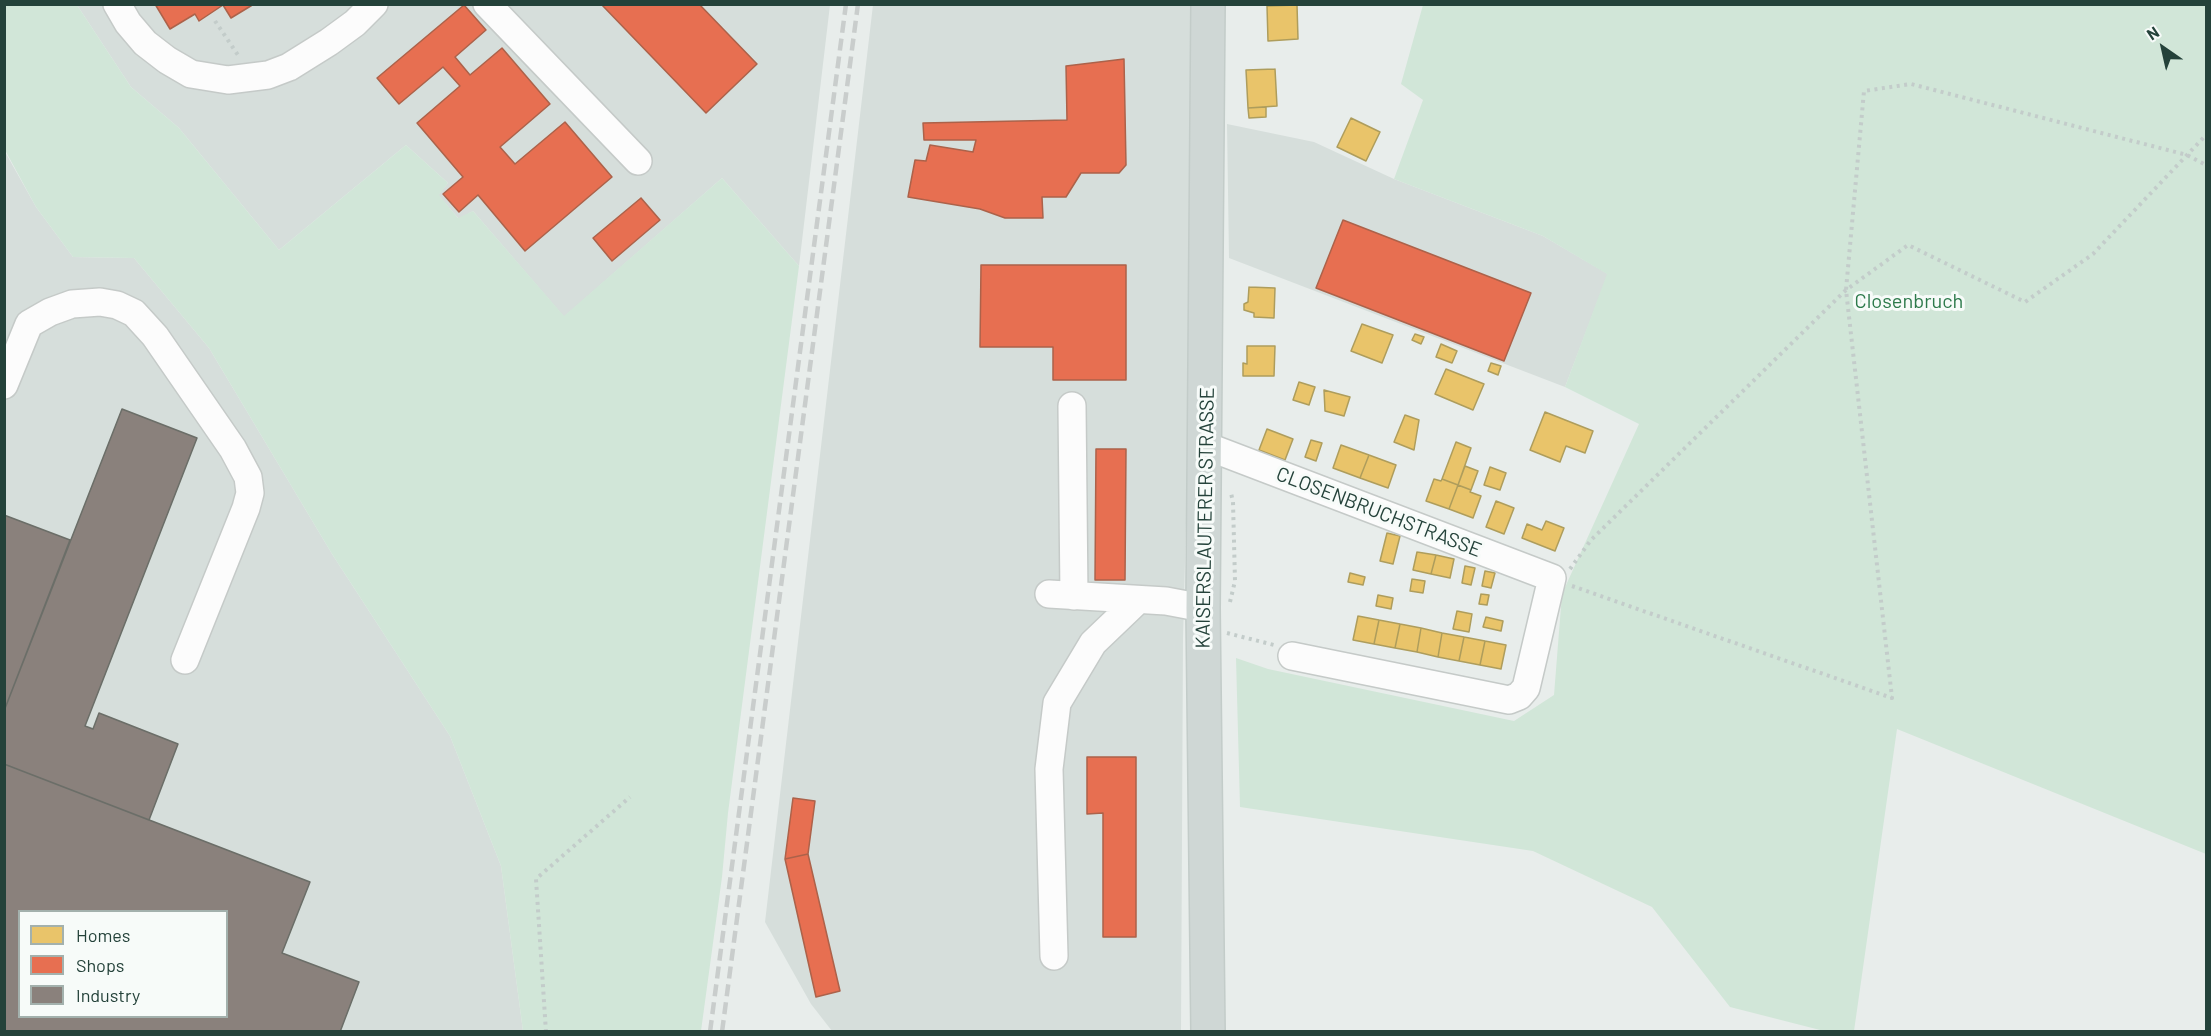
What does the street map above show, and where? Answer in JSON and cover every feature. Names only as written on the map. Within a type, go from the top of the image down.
[{"type":"main road","name":"KAISERSLAUTERER STRASSE","points":[[1208,4],[1203,608],[1208,1032]]},
{"type":"street","points":[[117,4],[128,23],[145,43],[167,60],[191,74],[228,80],[268,75],[289,67],[355,23],[374,4]]},
{"type":"street","points":[[487,4],[638,161]]},
{"type":"street","points":[[4,385],[29,324],[50,312],[72,304],[100,302],[117,305],[134,313],[155,336],[233,449],[248,477],[250,493],[185,660]]},
{"type":"street","points":[[1072,406],[1061,595],[1166,601],[1203,608]]},
{"type":"street","name":"CLOSENBRUCHSTRASSE","points":[[1206,446],[1557,580]]},
{"type":"street","points":[[1292,656],[1509,700],[1519,696],[1526,688],[1557,580]]},
{"type":"street","points":[[1054,956],[1049,769],[1058,703],[1093,643],[1138,600]]},
{"type":"path","points":[[215,21],[253,78]]},
{"type":"path","points":[[2206,135],[2187,155],[2093,254],[2025,302],[1908,245],[1846,290],[1591,540],[1557,580],[1892,698],[1846,290],[1864,91],[1911,84],[2187,155],[2206,165]]},
{"type":"path","points":[[1203,608],[1227,633],[1286,648],[1292,656]]},
{"type":"path","points":[[546,1032],[536,879],[630,797]]},
{"type":"shaded area","points":[[77,5],[830,5],[799,266],[722,178],[564,317],[473,211],[459,219],[438,195],[448,183],[406,145],[279,250],[179,128],[131,87]]},
{"type":"shaded area","points":[[873,5],[1194,5],[1193,254],[1183,638],[1181,1031],[832,1031],[811,1004],[765,922]]},
{"type":"shaded area","points":[[1227,124],[1314,142],[1394,179],[1543,236],[1608,274],[1565,387],[1229,258]]},
{"type":"shaded area","points":[[4,150],[36,207],[73,257],[134,258],[209,348],[332,554],[450,736],[501,866],[523,1031],[5,1031]]},
{"type":"green space","points":[[4,5],[77,5],[131,87],[179,128],[279,250],[406,145],[448,183],[439,195],[458,218],[473,211],[564,316],[722,178],[799,266],[701,1031],[523,1031],[501,866],[450,736],[332,554],[209,348],[134,258],[73,257],[36,207],[5,150]]},
{"type":"green space","name":"Closenbruch","points":[[1423,5],[2206,5],[2206,854],[1897,729],[1854,1031],[1828,1032],[1730,1007],[1652,907],[1533,851],[1240,807],[1236,658],[1268,669],[1514,721],[1554,695],[1562,594],[1639,424],[1565,387],[1607,274],[1543,236],[1394,179],[1423,100],[1401,84]]},
{"type":"building: Homes","points":[[1297,5],[1298,39],[1268,41],[1267,6]]},
{"type":"building: Homes","points":[[1275,69],[1277,106],[1248,108],[1246,70]]},
{"type":"building: Homes","points":[[1266,107],[1266,117],[1249,118],[1248,108]]},
{"type":"building: Homes","points":[[1351,118],[1380,132],[1366,161],[1337,147]]},
{"type":"building: Homes","points":[[1249,287],[1275,288],[1274,318],[1254,317],[1254,313],[1244,310],[1244,304],[1248,302]]},
{"type":"building: Homes","points":[[1362,324],[1393,335],[1382,363],[1351,351]]},
{"type":"building: Homes","points":[[1415,334],[1424,337],[1421,344],[1412,340]]},
{"type":"building: Homes","points":[[1441,344],[1457,351],[1452,363],[1436,357]]},
{"type":"building: Homes","points":[[1247,346],[1275,346],[1274,376],[1243,376],[1243,363],[1247,364]]},
{"type":"building: Homes","points":[[1491,363],[1501,366],[1498,375],[1488,371]]},
{"type":"building: Homes","points":[[1446,369],[1484,384],[1473,410],[1435,394]]},
{"type":"building: Homes","points":[[1299,382],[1315,387],[1309,405],[1293,400]]},
{"type":"building: Homes","points":[[1324,390],[1350,397],[1344,416],[1325,411]]},
{"type":"building: Homes","points":[[1545,412],[1593,431],[1585,453],[1566,446],[1560,462],[1530,450]]},
{"type":"building: Homes","points":[[1405,415],[1419,420],[1414,450],[1394,442]]},
{"type":"building: Homes","points":[[1267,429],[1293,439],[1285,460],[1259,450]]},
{"type":"building: Homes","points":[[1311,440],[1322,443],[1316,461],[1305,457]]},
{"type":"building: Homes","points":[[1456,442],[1471,448],[1458,485],[1442,479]]},
{"type":"building: Homes","points":[[1341,445],[1369,455],[1360,478],[1333,468]]},
{"type":"building: Homes","points":[[1369,455],[1396,465],[1388,488],[1360,478]]},
{"type":"building: Homes","points":[[1465,466],[1478,471],[1471,490],[1458,485]]},
{"type":"building: Homes","points":[[1490,467],[1506,473],[1500,490],[1484,485]]},
{"type":"building: Homes","points":[[1434,479],[1441,481],[1442,479],[1458,485],[1449,509],[1426,501]]},
{"type":"building: Homes","points":[[1458,485],[1481,496],[1473,518],[1449,509]]},
{"type":"building: Homes","points":[[1496,501],[1514,508],[1504,534],[1486,527]]},
{"type":"building: Homes","points":[[1546,521],[1564,528],[1555,551],[1522,538],[1527,524],[1542,530]]},
{"type":"building: Homes","points":[[1387,533],[1400,536],[1393,564],[1380,561]]},
{"type":"building: Homes","points":[[1417,552],[1436,555],[1431,574],[1413,570]]},
{"type":"building: Homes","points":[[1436,555],[1454,559],[1450,578],[1431,574]]},
{"type":"building: Homes","points":[[1465,566],[1475,568],[1471,585],[1462,583]]},
{"type":"building: Homes","points":[[1485,571],[1495,573],[1491,588],[1482,586]]},
{"type":"building: Homes","points":[[1350,573],[1365,577],[1363,585],[1348,582]]},
{"type":"building: Homes","points":[[1412,579],[1425,581],[1423,593],[1410,591]]},
{"type":"building: Homes","points":[[1481,594],[1489,595],[1487,605],[1479,604]]},
{"type":"building: Homes","points":[[1378,595],[1393,598],[1391,609],[1376,606]]},
{"type":"building: Homes","points":[[1457,611],[1472,614],[1469,632],[1453,629]]},
{"type":"building: Homes","points":[[1358,616],[1379,620],[1374,644],[1353,640]]},
{"type":"building: Homes","points":[[1486,617],[1503,621],[1501,631],[1483,627]]},
{"type":"building: Homes","points":[[1379,620],[1400,624],[1395,648],[1374,644]]},
{"type":"building: Homes","points":[[1400,624],[1421,628],[1417,652],[1395,648]]},
{"type":"building: Homes","points":[[1421,628],[1442,633],[1438,657],[1417,652]]},
{"type":"building: Homes","points":[[1442,633],[1464,637],[1459,661],[1438,657]]},
{"type":"building: Homes","points":[[1464,637],[1485,641],[1480,665],[1459,661]]},
{"type":"building: Homes","points":[[1485,641],[1506,645],[1501,669],[1480,665]]},
{"type":"building: Shops","points":[[155,4],[254,4],[231,18],[223,5],[199,21],[195,14],[170,29]]},
{"type":"building: Shops","points":[[601,4],[699,4],[757,64],[706,113]]},
{"type":"building: Shops","points":[[464,5],[486,30],[455,57],[470,75],[502,48],[550,104],[500,147],[515,164],[565,122],[612,177],[525,251],[478,195],[459,212],[443,194],[463,177],[417,123],[460,86],[443,67],[399,104],[377,78]]},
{"type":"building: Shops","points":[[1124,59],[1126,165],[1119,173],[1081,173],[1066,197],[1042,197],[1043,218],[1005,218],[980,209],[908,197],[915,160],[926,161],[930,145],[973,152],[976,140],[924,140],[923,123],[1067,120],[1066,66]]},
{"type":"building: Shops","points":[[641,198],[660,220],[612,261],[593,238]]},
{"type":"building: Shops","points":[[1343,220],[1531,293],[1504,361],[1316,288]]},
{"type":"building: Shops","points":[[981,265],[1126,265],[1126,380],[1053,380],[1053,347],[980,347]]},
{"type":"building: Shops","points":[[1096,449],[1126,449],[1125,580],[1095,580]]},
{"type":"building: Shops","points":[[1087,757],[1136,757],[1136,937],[1103,937],[1103,813],[1087,814]]},
{"type":"building: Shops","points":[[793,798],[815,801],[808,854],[785,859]]},
{"type":"building: Shops","points":[[808,854],[840,991],[816,997],[785,859]]},
{"type":"building: Industry","points":[[122,409],[197,438],[85,726],[93,729],[99,713],[178,744],[149,820],[4,764],[4,711]]},
{"type":"building: Industry","points":[[4,515],[70,540],[4,711]]},
{"type":"building: Industry","points":[[4,764],[310,882],[282,953],[359,982],[340,1032],[4,1032]]},
{"type":"railway","points":[[710,1032],[846,4]]},
{"type":"railway","points":[[722,1032],[858,4]]}]
